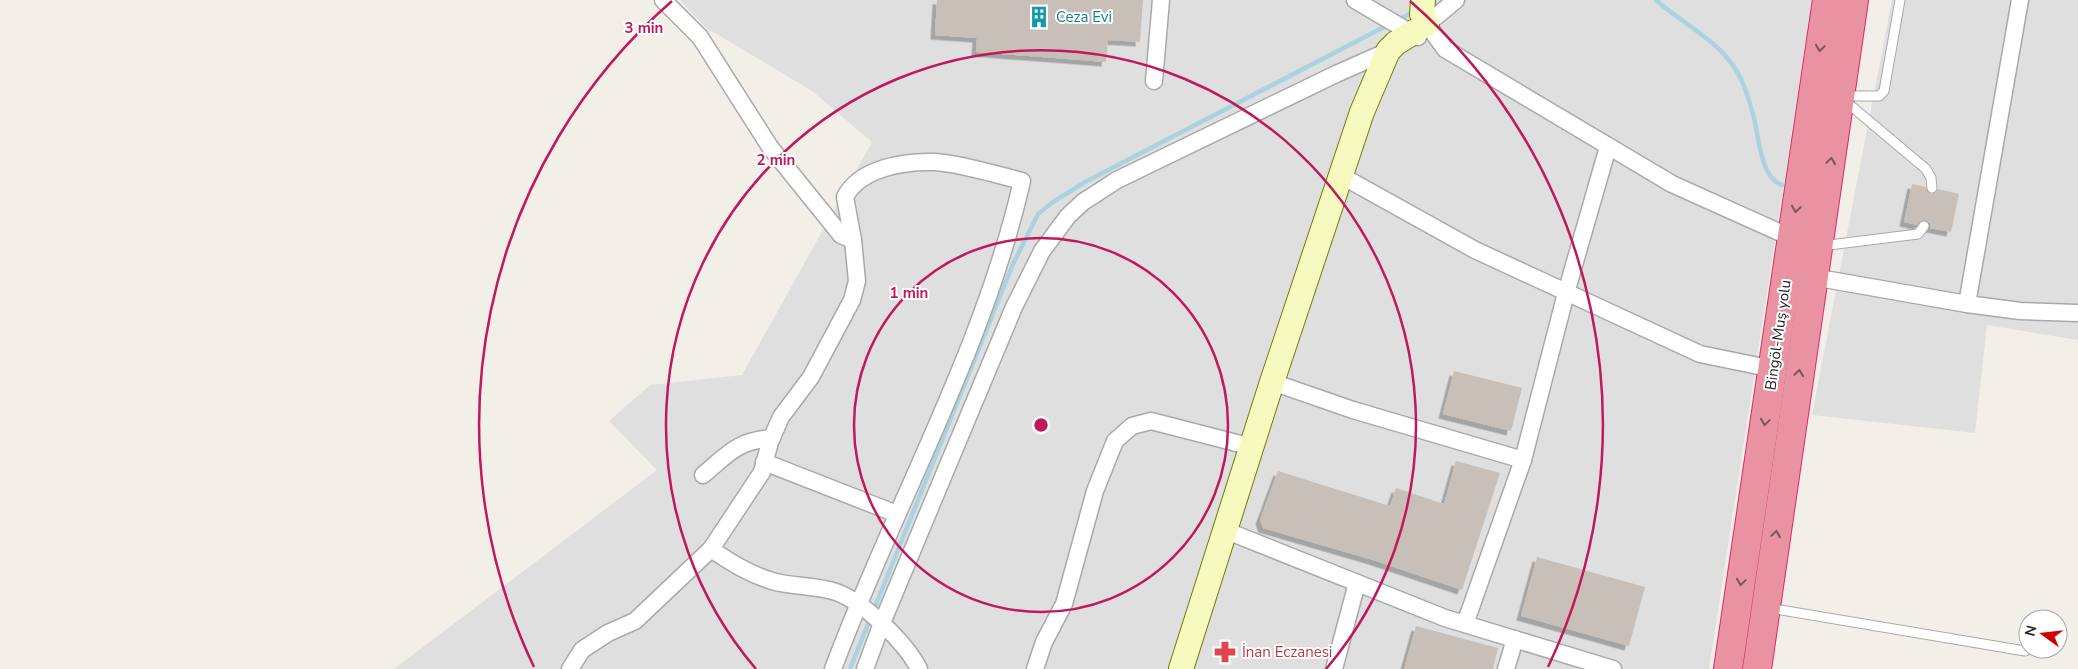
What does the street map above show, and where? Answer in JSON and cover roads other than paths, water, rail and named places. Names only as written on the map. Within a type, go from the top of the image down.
[{"type":"highway","name":"Bingöl-Muş yolu","points":[[1728,669],[1827,0]]},
{"type":"highway","name":"Bingöl-Muş yolu","points":[[1757,669],[1854,0]]},
{"type":"street","points":[[663,0],[700,37],[770,147],[841,235],[853,240]]},
{"type":"street","points":[[1154,81],[1161,0]]},
{"type":"street","points":[[1355,0],[1379,13],[1417,20],[1445,49],[1608,147],[1672,184],[1792,238]]},
{"type":"street","points":[[833,669],[870,614],[1014,307],[1042,251],[1063,221],[1083,202],[1117,180],[1336,74],[1388,51],[1417,20],[1456,0]]},
{"type":"street","points":[[1967,304],[2020,0]]},
{"type":"street","points":[[1182,669],[1272,382],[1340,175],[1362,112],[1388,51]]},
{"type":"street","points":[[1465,624],[1523,460],[1566,293],[1608,147]]},
{"type":"street","points":[[570,669],[582,650],[608,633],[635,621],[711,550],[762,472],[772,438],[781,417],[812,377],[852,300],[857,281],[853,240],[845,197],[852,185],[868,174],[906,164],[936,162],[1022,181],[1008,238],[973,341],[897,514],[870,614],[865,669]]},
{"type":"street","points":[[1340,175],[1475,250],[1700,354],[1773,370]]},
{"type":"street","points":[[1813,277],[1967,304],[2020,311],[2078,313]]},
{"type":"street","points":[[1272,382],[1352,410],[1523,460]]},
{"type":"street","points":[[1035,669],[1044,642],[1064,604],[1095,491],[1115,441],[1132,426],[1151,420],[1252,448]]},
{"type":"street","points":[[703,475],[738,445],[751,440],[772,438]]},
{"type":"street","points":[[764,462],[897,514]]},
{"type":"street","points":[[1226,531],[1465,624],[1613,669]]},
{"type":"street","points":[[711,550],[745,571],[773,581],[836,592],[870,614],[915,661],[919,669]]},
{"type":"street","points":[[1334,669],[1357,583]]},
{"type":"street","points":[[1506,669],[1514,639]]},
{"type":"lane","points":[[1840,96],[1879,96],[1884,90],[1900,0]]},
{"type":"lane","points":[[1840,96],[1926,169],[1931,178],[1932,188]]},
{"type":"lane","points":[[1818,246],[1918,234],[1924,226]]},
{"type":"lane","points":[[1766,608],[2018,650]]},
{"type":"waterway","points":[[1656,0],[1704,36],[1735,68],[1751,106],[1764,164],[1774,180],[1782,185]]},
{"type":"waterway","points":[[1398,20],[1415,11]]},
{"type":"waterway","points":[[850,669],[1013,264],[1038,214],[1053,202],[1087,181],[1388,25]]},
{"type":"place","name":"Ceza Evi","points":[[1039,17]]},
{"type":"place","name":"İnan Eczanesi","points":[[1225,652]]}]
